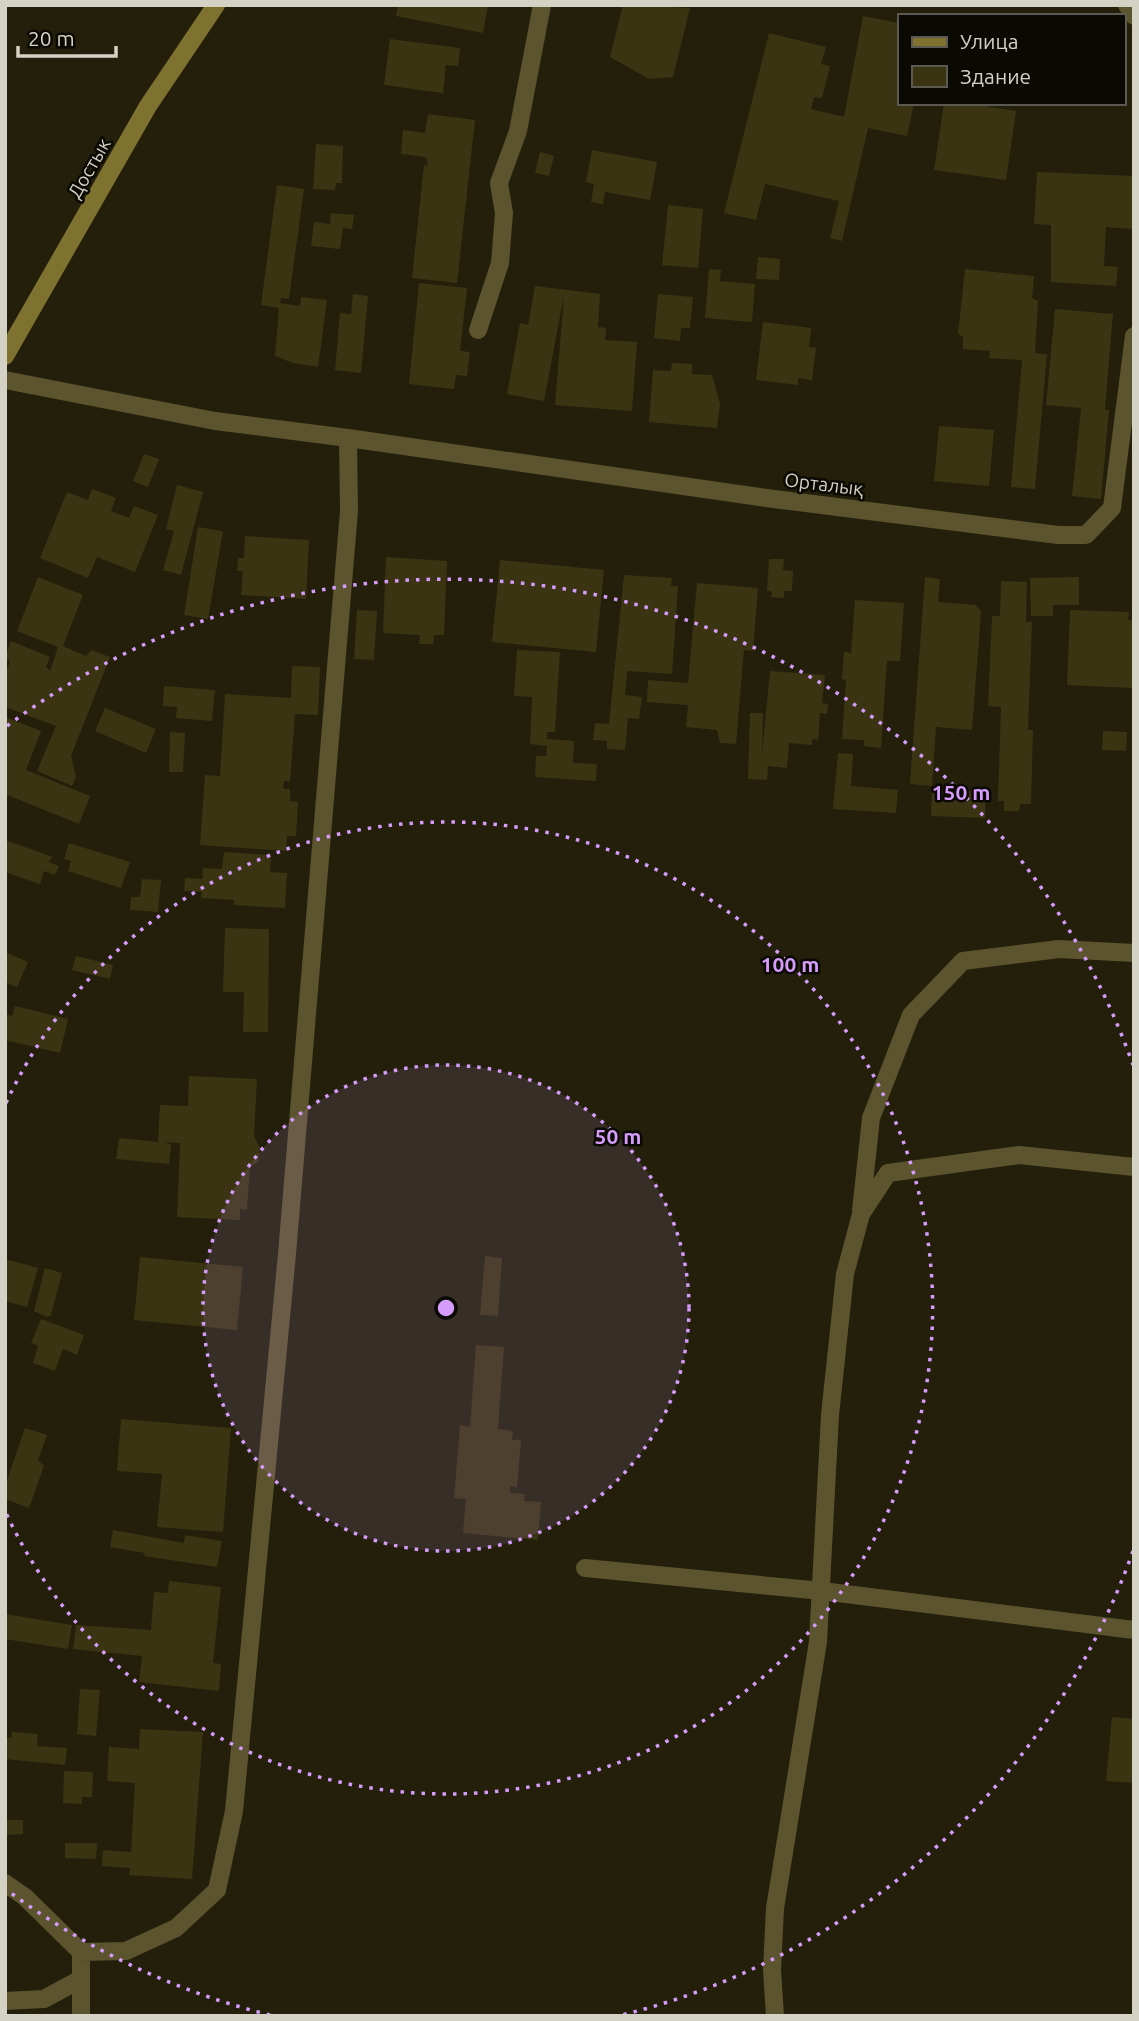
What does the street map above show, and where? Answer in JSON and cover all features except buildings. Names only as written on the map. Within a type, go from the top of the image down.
[{"type":"street","name":"Достык","points":[[5,356],[148,106],[216,5]]},
{"type":"street","points":[[478,330],[500,263],[503,213],[499,183],[518,131],[542,5]]},
{"type":"street","points":[[1127,5],[1134,16]]},
{"type":"street","name":"Орталық","points":[[348,438],[766,498],[1058,534],[1086,535],[1112,508],[1134,336]]},
{"type":"street","points":[[5,380],[215,421],[348,438],[349,511],[287,1254],[234,1811],[216,1890],[176,1928],[126,1951],[81,1952]]},
{"type":"street","points":[[775,2016],[772,1970],[775,1908],[818,1642],[830,1415],[845,1274],[861,1214],[871,1118],[911,1015],[963,961],[1059,949],[1134,954]]},
{"type":"street","points":[[861,1214],[888,1173],[1018,1155],[1134,1167]]},
{"type":"street","points":[[584,1568],[822,1591],[1134,1630]]},
{"type":"street","points":[[5,1883],[25,1897],[81,1952],[81,2016]]},
{"type":"street","points":[[5,2001],[44,1999],[81,1979]]}]
